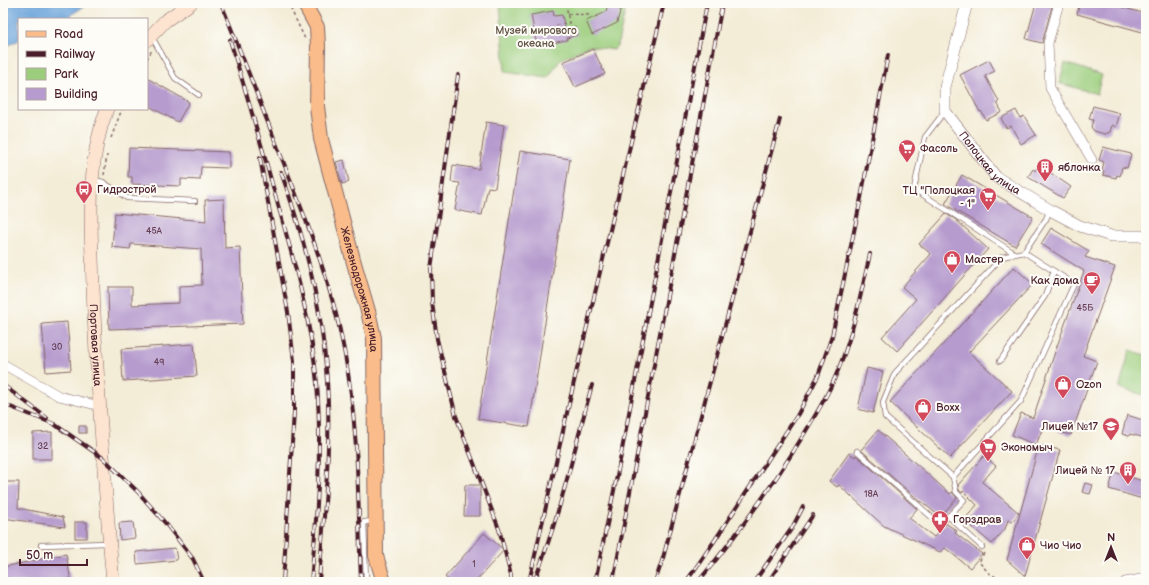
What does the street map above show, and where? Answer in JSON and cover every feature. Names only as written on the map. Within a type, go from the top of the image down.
[{"type":"main road","points":[[149,38],[165,21],[191,3]]},
{"type":"main road","name":"Железнодорожная улица","points":[[304,3],[317,27],[317,106],[321,139],[374,338],[376,556],[384,582]]},
{"type":"main road","name":"Портовая улица","points":[[107,110],[100,128],[95,158],[91,238],[100,406],[113,582]]},
{"type":"street","points":[[945,111],[945,86],[966,3]]},
{"type":"street","points":[[1059,3],[1048,42],[1050,88],[1092,160]]},
{"type":"street","name":"Полоцкая улица","points":[[945,111],[996,177],[1050,210],[1080,226],[1111,236],[1146,236]]},
{"type":"street","points":[[3,364],[59,396],[100,406]]},
{"type":"street","points":[[1124,582],[1146,578]]},
{"type":"lane","points":[[149,38],[175,78],[199,95]]},
{"type":"lane","points":[[945,111],[925,137],[914,189],[1014,253]]},
{"type":"lane","points":[[93,180],[103,182],[127,198],[195,201]]},
{"type":"lane","points":[[1024,252],[1046,219],[1050,210]]},
{"type":"lane","points":[[856,452],[936,521],[944,520],[964,500],[956,492],[953,477],[885,417],[883,402],[895,373],[1002,257],[1014,253],[1024,252],[1074,284],[1021,401],[953,477]]},
{"type":"lane","points":[[1000,361],[1045,296],[1054,271]]},
{"type":"lane","points":[[948,516],[982,547]]},
{"type":"lane","points":[[366,582],[364,522],[376,521]]},
{"type":"lane","points":[[41,545],[110,543]]},
{"type":"path","points":[[288,3],[306,41]]},
{"type":"path","points":[[556,25],[569,23],[566,3]]},
{"type":"path","points":[[568,14],[591,15]]},
{"type":"path","points":[[982,547],[985,552],[979,562],[989,573],[1004,582]]},
{"type":"green space","name":"Музей мирового океана","points":[[500,3],[627,3],[617,47],[614,50],[589,46],[560,60],[548,78],[505,72]]},
{"type":"green space","points":[[1065,63],[1102,75],[1097,94],[1059,83]]},
{"type":"green space","points":[[1130,350],[1146,355],[1146,388],[1144,395],[1119,388]]},
{"type":"water","points":[[3,3],[89,3],[66,18],[18,18],[18,40],[3,48]]},
{"type":"building","points":[[608,3],[622,3],[617,23],[592,35],[586,21],[606,12]]},
{"type":"building","points":[[1036,3],[1053,3],[1042,43],[1026,39]]},
{"type":"building","points":[[1080,3],[1107,3],[1146,14],[1146,33],[1077,14]]},
{"type":"building","points":[[553,11],[554,16],[562,15],[565,29],[575,27],[577,35],[567,38],[567,40],[537,46],[531,15]]},
{"type":"building","points":[[593,49],[605,74],[575,87],[563,62]]},
{"type":"building","points":[[989,60],[995,71],[985,76],[999,101],[997,103],[1002,112],[986,120],[960,75]]},
{"type":"building","points":[[148,79],[189,102],[178,122],[148,106]]},
{"type":"building","points":[[1093,106],[1120,113],[1116,127],[1112,125],[1110,132],[1105,134],[1094,131],[1091,127],[1093,120],[1089,119]]},
{"type":"building","points":[[1016,110],[1020,118],[1024,116],[1036,135],[1021,144],[1011,126],[1006,128],[1001,118]]},
{"type":"building","points":[[486,122],[504,125],[495,188],[488,187],[482,215],[455,210],[460,183],[451,182],[453,165],[479,169]]},
{"type":"building","points":[[1103,147],[1131,154],[1127,168],[1122,167],[1120,176],[1117,175],[1116,178],[1103,175],[1104,171],[1102,170],[1104,162],[1099,160]]},
{"type":"building","points":[[129,148],[229,152],[229,168],[201,167],[200,180],[181,179],[181,186],[132,184],[132,177],[128,177]]},
{"type":"building","points":[[520,151],[570,159],[529,427],[478,419]]},
{"type":"building","points":[[344,160],[349,182],[342,184],[336,162]]},
{"type":"building","name":"яблонка","points":[[1039,165],[1071,187],[1063,198],[1028,177],[1033,169],[1035,171]]},
{"type":"building","name":"ТЦ \"Полоцкая - 1\"","points":[[962,175],[1033,217],[1015,246],[945,204]]},
{"type":"building","points":[[224,199],[225,248],[240,247],[243,324],[109,329],[108,287],[132,287],[132,305],[179,303],[179,286],[202,285],[201,249],[131,244],[130,249],[112,247],[115,213],[206,221],[205,200]]},
{"type":"building","points":[[946,214],[955,219],[988,249],[897,351],[882,337],[916,299],[902,287],[931,254],[919,244]]},
{"type":"building","points":[[1051,228],[1089,251],[1085,257],[1115,267],[1083,356],[1097,361],[1071,435],[1059,432],[1060,427],[1045,422],[1036,445],[1012,435],[1021,413],[1033,418],[1084,271],[1041,244]]},
{"type":"building","points":[[1014,267],[1033,284],[969,352],[1012,391],[950,458],[890,402]]},
{"type":"building","points":[[67,322],[71,370],[46,372],[42,324]]},
{"type":"building","points":[[194,344],[197,376],[123,381],[121,349]]},
{"type":"building","points":[[867,368],[883,372],[873,413],[858,409]]},
{"type":"building","name":"Лицей № 17","points":[[1127,415],[1146,421],[1146,438],[1130,434],[1129,436],[1122,434]]},
{"type":"building","points":[[79,426],[86,426],[86,433],[79,433]]},
{"type":"building","points":[[878,430],[950,494],[952,492],[957,498],[940,517],[861,450]]},
{"type":"building","points":[[52,432],[52,459],[33,459],[33,433]]},
{"type":"building","points":[[1039,445],[1060,450],[1025,576],[1007,560]]},
{"type":"building","points":[[849,453],[855,457],[856,455],[917,509],[909,518],[934,537],[944,525],[947,524],[957,531],[955,533],[982,554],[970,568],[945,548],[940,552],[884,526],[839,485],[837,487],[829,481]]},
{"type":"building","points":[[984,456],[996,466],[982,482],[1019,513],[1012,522],[1008,520],[1005,529],[992,544],[964,520],[977,505],[963,491],[962,493],[959,490],[958,485]]},
{"type":"building","name":"Лицей № 17","points":[[1114,472],[1146,482],[1146,500],[1109,489]]},
{"type":"building","points":[[3,482],[19,482],[18,508],[63,517],[65,527],[3,518]]},
{"type":"building","points":[[1085,483],[1093,485],[1090,494],[1082,492]]},
{"type":"building","points":[[465,485],[480,485],[480,516],[464,516]]},
{"type":"building","points":[[75,522],[87,522],[87,538],[75,538]]},
{"type":"building","points":[[133,522],[135,538],[120,540],[119,523]]},
{"type":"building","points":[[484,533],[504,550],[475,582],[451,582],[445,577]]},
{"type":"building","points":[[175,548],[177,560],[137,564],[136,552]]},
{"type":"building","points":[[66,554],[71,581],[3,582],[3,567]]},
{"type":"railway","points":[[221,3],[310,230],[326,278],[339,326],[353,407],[361,582]]},
{"type":"railway","points":[[529,582],[576,373],[664,3]]},
{"type":"railway","points":[[595,582],[617,476],[707,3]]},
{"type":"railway","points":[[613,582],[722,5]]},
{"type":"railway","points":[[230,40],[261,143],[296,271],[311,338],[317,383],[319,433],[317,507],[311,582]]},
{"type":"railway","points":[[686,582],[798,414],[818,376],[832,336],[861,198],[888,55]]},
{"type":"railway","points":[[458,75],[431,269],[432,302],[437,339],[456,416],[499,529],[511,575],[511,582]]},
{"type":"railway","points":[[655,582],[663,558],[780,119]]},
{"type":"railway","points":[[260,158],[288,312],[294,361],[294,412],[283,582]]},
{"type":"railway","points":[[281,172],[291,200],[314,286],[324,344],[327,373],[328,448],[319,582]]},
{"type":"railway","points":[[698,582],[771,486],[824,400],[840,366],[845,351],[859,303],[870,254]]},
{"type":"railway","points":[[3,385],[47,418]]},
{"type":"railway","points":[[534,582],[559,509],[592,385]]},
{"type":"railway","points":[[3,404],[54,424],[103,458],[138,492],[166,524],[193,559],[204,582]]},
{"type":"railway","points":[[754,582],[792,528],[803,507]]},
{"type":"railway","points":[[768,582],[813,515]]},
{"type":"place","name":"Фасоль","points":[[907,163]]},
{"type":"place","name":"яблонка","points":[[1045,182]]},
{"type":"place","name":"Гидрострой","points":[[84,204]]},
{"type":"place","name":"ТЦ \"Полоцкая - 1\"","points":[[988,211]]},
{"type":"place","name":"Мастер","points":[[952,274]]},
{"type":"place","name":"Как дома","points":[[1092,295]]},
{"type":"place","name":"Ozon","points":[[1063,399]]},
{"type":"place","name":"Boxx","points":[[923,422]]},
{"type":"place","name":"Лицей №17","points":[[1111,441]]},
{"type":"place","name":"Экономыч","points":[[988,462]]},
{"type":"place","name":"Лицей № 17","points":[[1128,485]]},
{"type":"place","name":"Горздрав","points":[[940,534]]},
{"type":"place","name":"Чио Чио","points":[[1027,560]]}]
